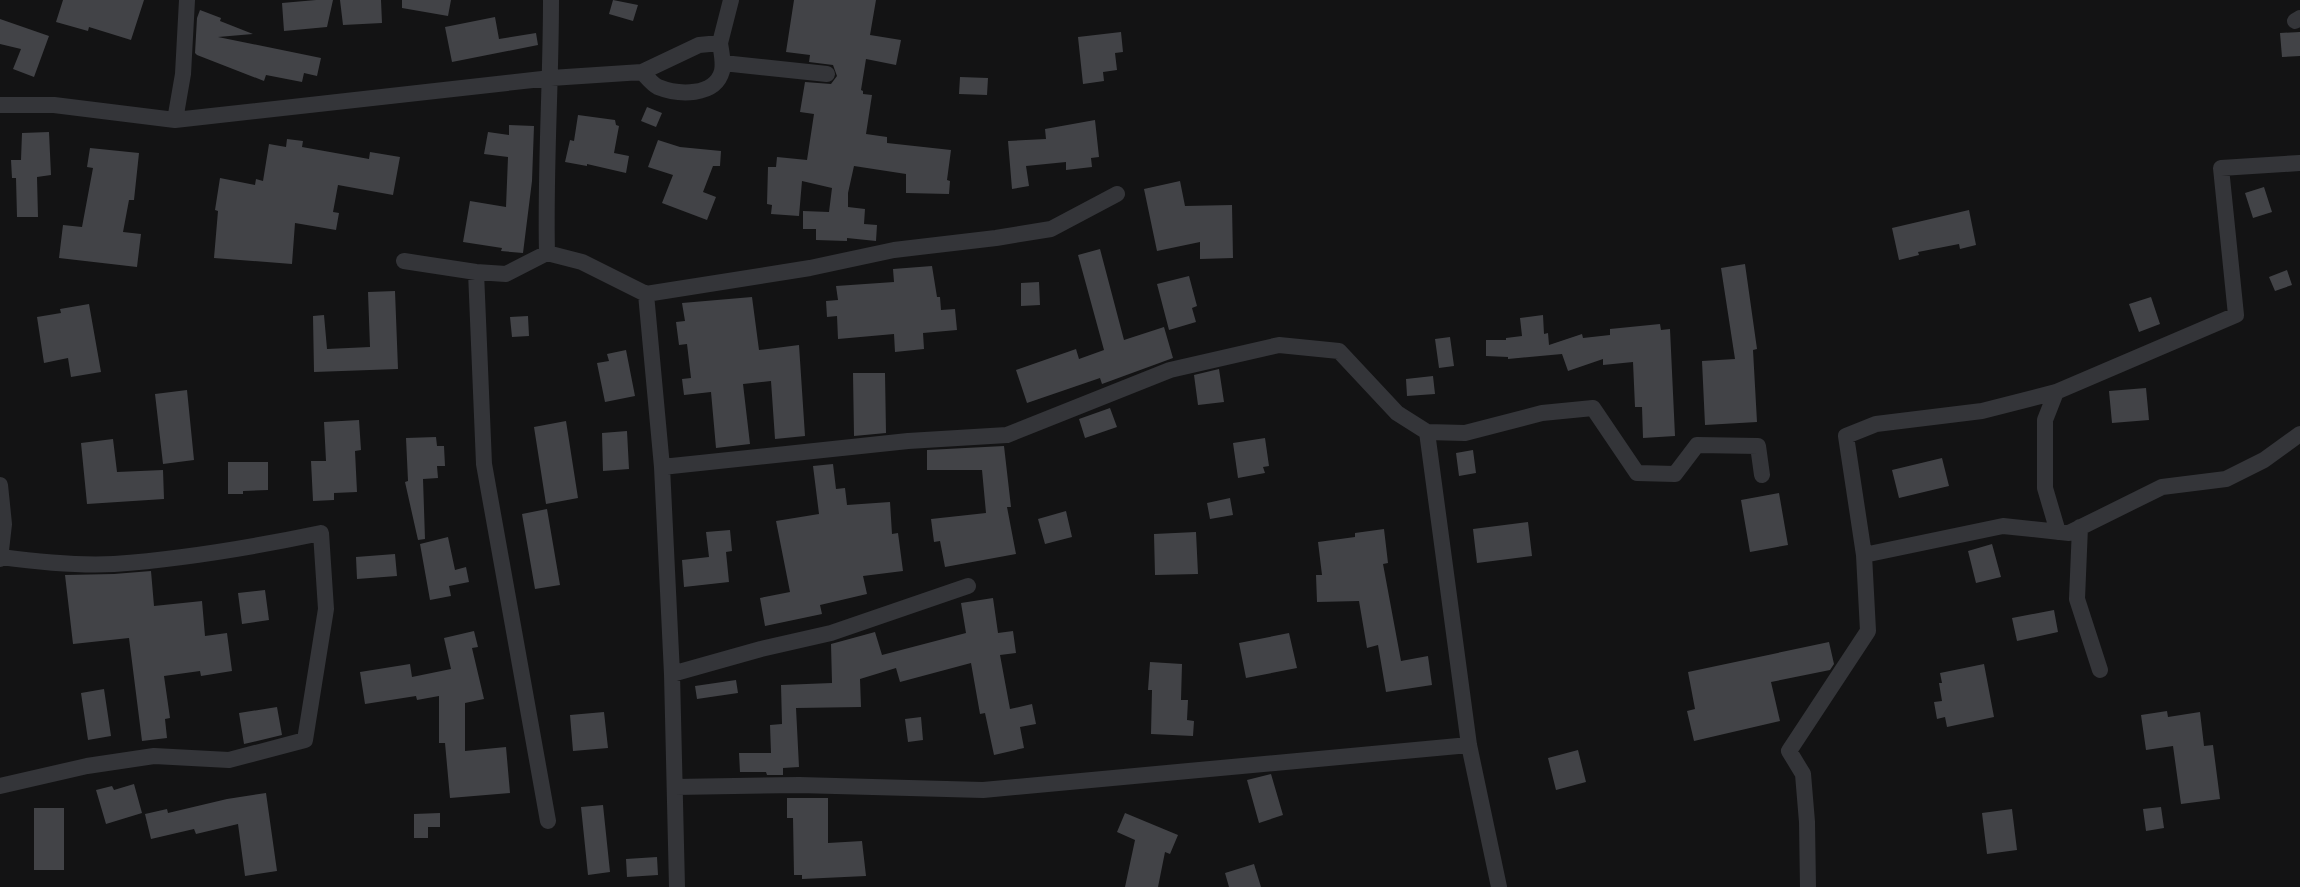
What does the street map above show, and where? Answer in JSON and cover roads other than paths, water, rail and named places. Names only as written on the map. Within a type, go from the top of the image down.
[{"type":"street","points":[[174,120],[183,74],[187,0]]},
{"type":"street","points":[[547,253],[546,178],[551,78],[551,0]]},
{"type":"street","points":[[642,72],[656,86],[679,92],[706,90],[714,85],[722,73],[720,43],[731,0]]},
{"type":"street","points":[[0,105],[54,105],[174,120],[551,78],[642,72],[699,45],[720,43]]},
{"type":"street","points":[[723,63],[827,74]]},
{"type":"street","points":[[1808,887],[1803,774],[1789,751],[1868,631],[1864,555],[1846,436],[1876,424],[1982,411],[2056,392],[2236,315],[2221,168],[2300,163]]},
{"type":"street","points":[[404,261],[506,274],[547,253],[582,262],[646,294],[810,268],[894,250],[1051,229],[1117,194]]},
{"type":"street","points":[[476,272],[484,464],[548,821]]},
{"type":"street","points":[[646,294],[662,467],[672,674],[677,887]]},
{"type":"street","points":[[662,467],[908,441],[1007,435],[1170,370],[1279,345],[1339,351],[1396,412],[1427,432],[1465,433],[1542,413],[1593,408],[1637,472],[1675,474],[1697,445],[1758,446],[1762,475]]},
{"type":"street","points":[[2056,392],[2045,420],[2045,488],[2057,532]]},
{"type":"street","points":[[1427,432],[1469,745],[1499,887]]},
{"type":"street","points":[[1864,555],[2003,526],[2069,533],[2162,487],[2226,479],[2264,460],[2300,433]]},
{"type":"street","points":[[0,485],[4,524],[0,558],[47,563],[112,564],[321,533],[326,609],[305,740],[229,760],[154,755],[87,766],[0,786]]},
{"type":"street","points":[[2080,527],[2077,599],[2100,670]]},
{"type":"street","points":[[672,674],[831,633],[968,586]]},
{"type":"street","points":[[674,787],[799,785],[983,790],[1469,745]]}]
